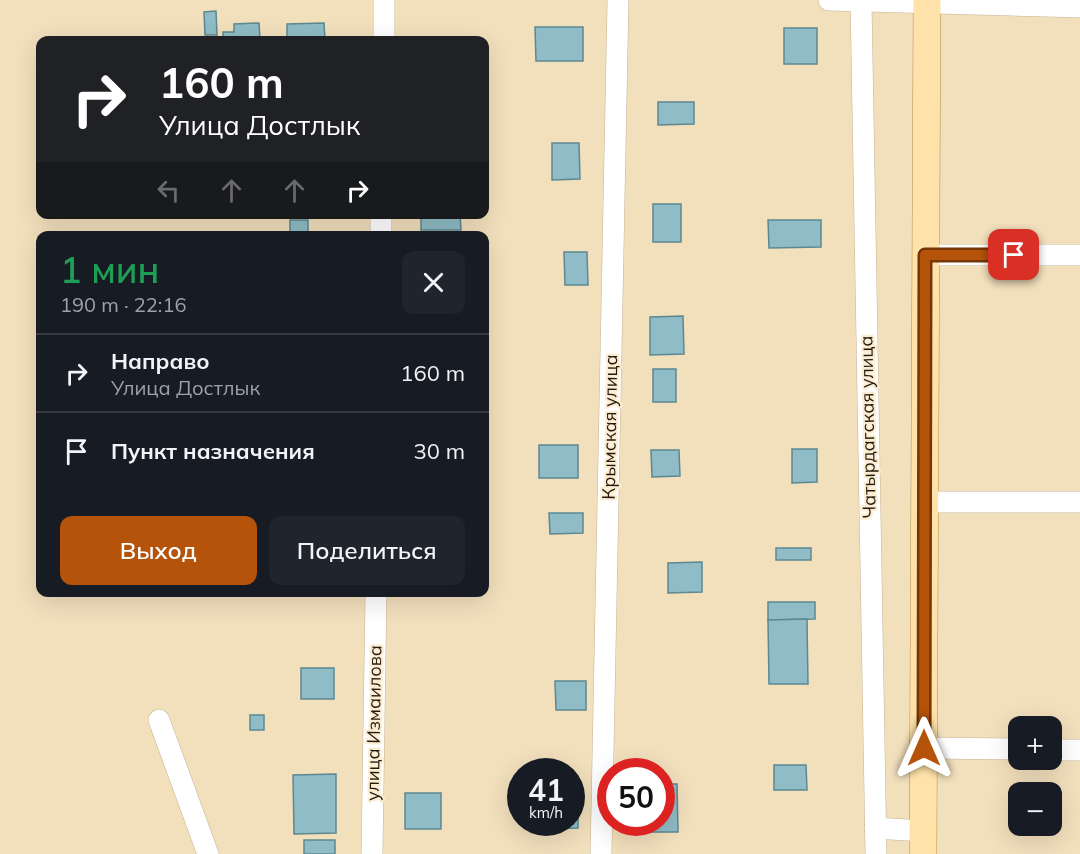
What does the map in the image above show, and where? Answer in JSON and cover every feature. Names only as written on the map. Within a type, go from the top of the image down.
[{"type":"main road","points":[[923,843],[927,2]]},
{"type":"street","points":[[384,0],[384,36]]},
{"type":"street","name":"Крымская улица","points":[[602,854],[618,0]]},
{"type":"street","points":[[829,0],[1080,7]]},
{"type":"street","name":"Чатырдагская улица","points":[[861,1],[876,854]]},
{"type":"street","points":[[925,255],[1080,255]]},
{"type":"street","points":[[925,502],[1080,502]]},
{"type":"street","name":"улица Измаилова","points":[[372,854],[376,597]]},
{"type":"street","points":[[159,720],[208,854]]},
{"type":"street","points":[[924,748],[1008,749]]},
{"type":"street","points":[[1062,750],[1080,750]]},
{"type":"street","points":[[875,828],[923,843]]},
{"type":"building","points":[[216,11],[217,35],[205,35],[204,12]]},
{"type":"building","points":[[259,23],[260,36],[223,36],[223,32],[234,32],[234,24]]},
{"type":"building","points":[[324,23],[325,36],[287,36],[287,24]]},
{"type":"building","points":[[535,27],[583,27],[583,61],[536,61]]},
{"type":"building","points":[[784,28],[817,28],[817,64],[784,64]]},
{"type":"building","points":[[658,102],[694,102],[694,124],[658,125]]},
{"type":"building","points":[[552,143],[579,143],[580,179],[552,180]]},
{"type":"building","points":[[653,204],[681,204],[681,242],[653,242]]},
{"type":"building","points":[[421,219],[460,219],[461,230],[421,230]]},
{"type":"building","points":[[290,220],[308,220],[308,231],[290,231]]},
{"type":"building","points":[[768,220],[821,220],[821,247],[769,248]]},
{"type":"building","points":[[564,252],[587,252],[588,285],[565,285]]},
{"type":"building","points":[[683,316],[684,354],[650,355],[650,317]]},
{"type":"building","points":[[653,369],[676,369],[676,402],[653,402]]},
{"type":"building","points":[[539,445],[578,445],[578,478],[539,478]]},
{"type":"building","points":[[792,449],[817,449],[817,482],[792,483]]},
{"type":"building","points":[[651,450],[679,450],[680,476],[652,477]]},
{"type":"building","points":[[549,513],[583,513],[583,533],[550,534]]},
{"type":"building","points":[[776,548],[811,548],[811,560],[776,560]]},
{"type":"building","points":[[702,562],[702,592],[668,593],[668,563]]},
{"type":"building","points":[[768,602],[815,602],[815,619],[768,620]]},
{"type":"building","points":[[807,619],[808,684],[769,684],[768,620]]},
{"type":"building","points":[[301,668],[334,668],[334,699],[301,699]]},
{"type":"building","points":[[555,681],[586,681],[586,710],[556,710]]},
{"type":"building","points":[[250,715],[264,715],[264,730],[250,730]]},
{"type":"building","points":[[774,765],[806,765],[807,790],[774,790]]},
{"type":"building","points":[[336,774],[336,833],[294,834],[293,775]]},
{"type":"building","points":[[675,784],[677,784],[678,832],[675,832]]},
{"type":"building","points":[[405,793],[441,793],[441,829],[405,829]]},
{"type":"building","points":[[304,840],[335,840],[335,854],[304,854]]},
{"type":"route","points":[[924,748],[925,255],[1014,255]]}]
